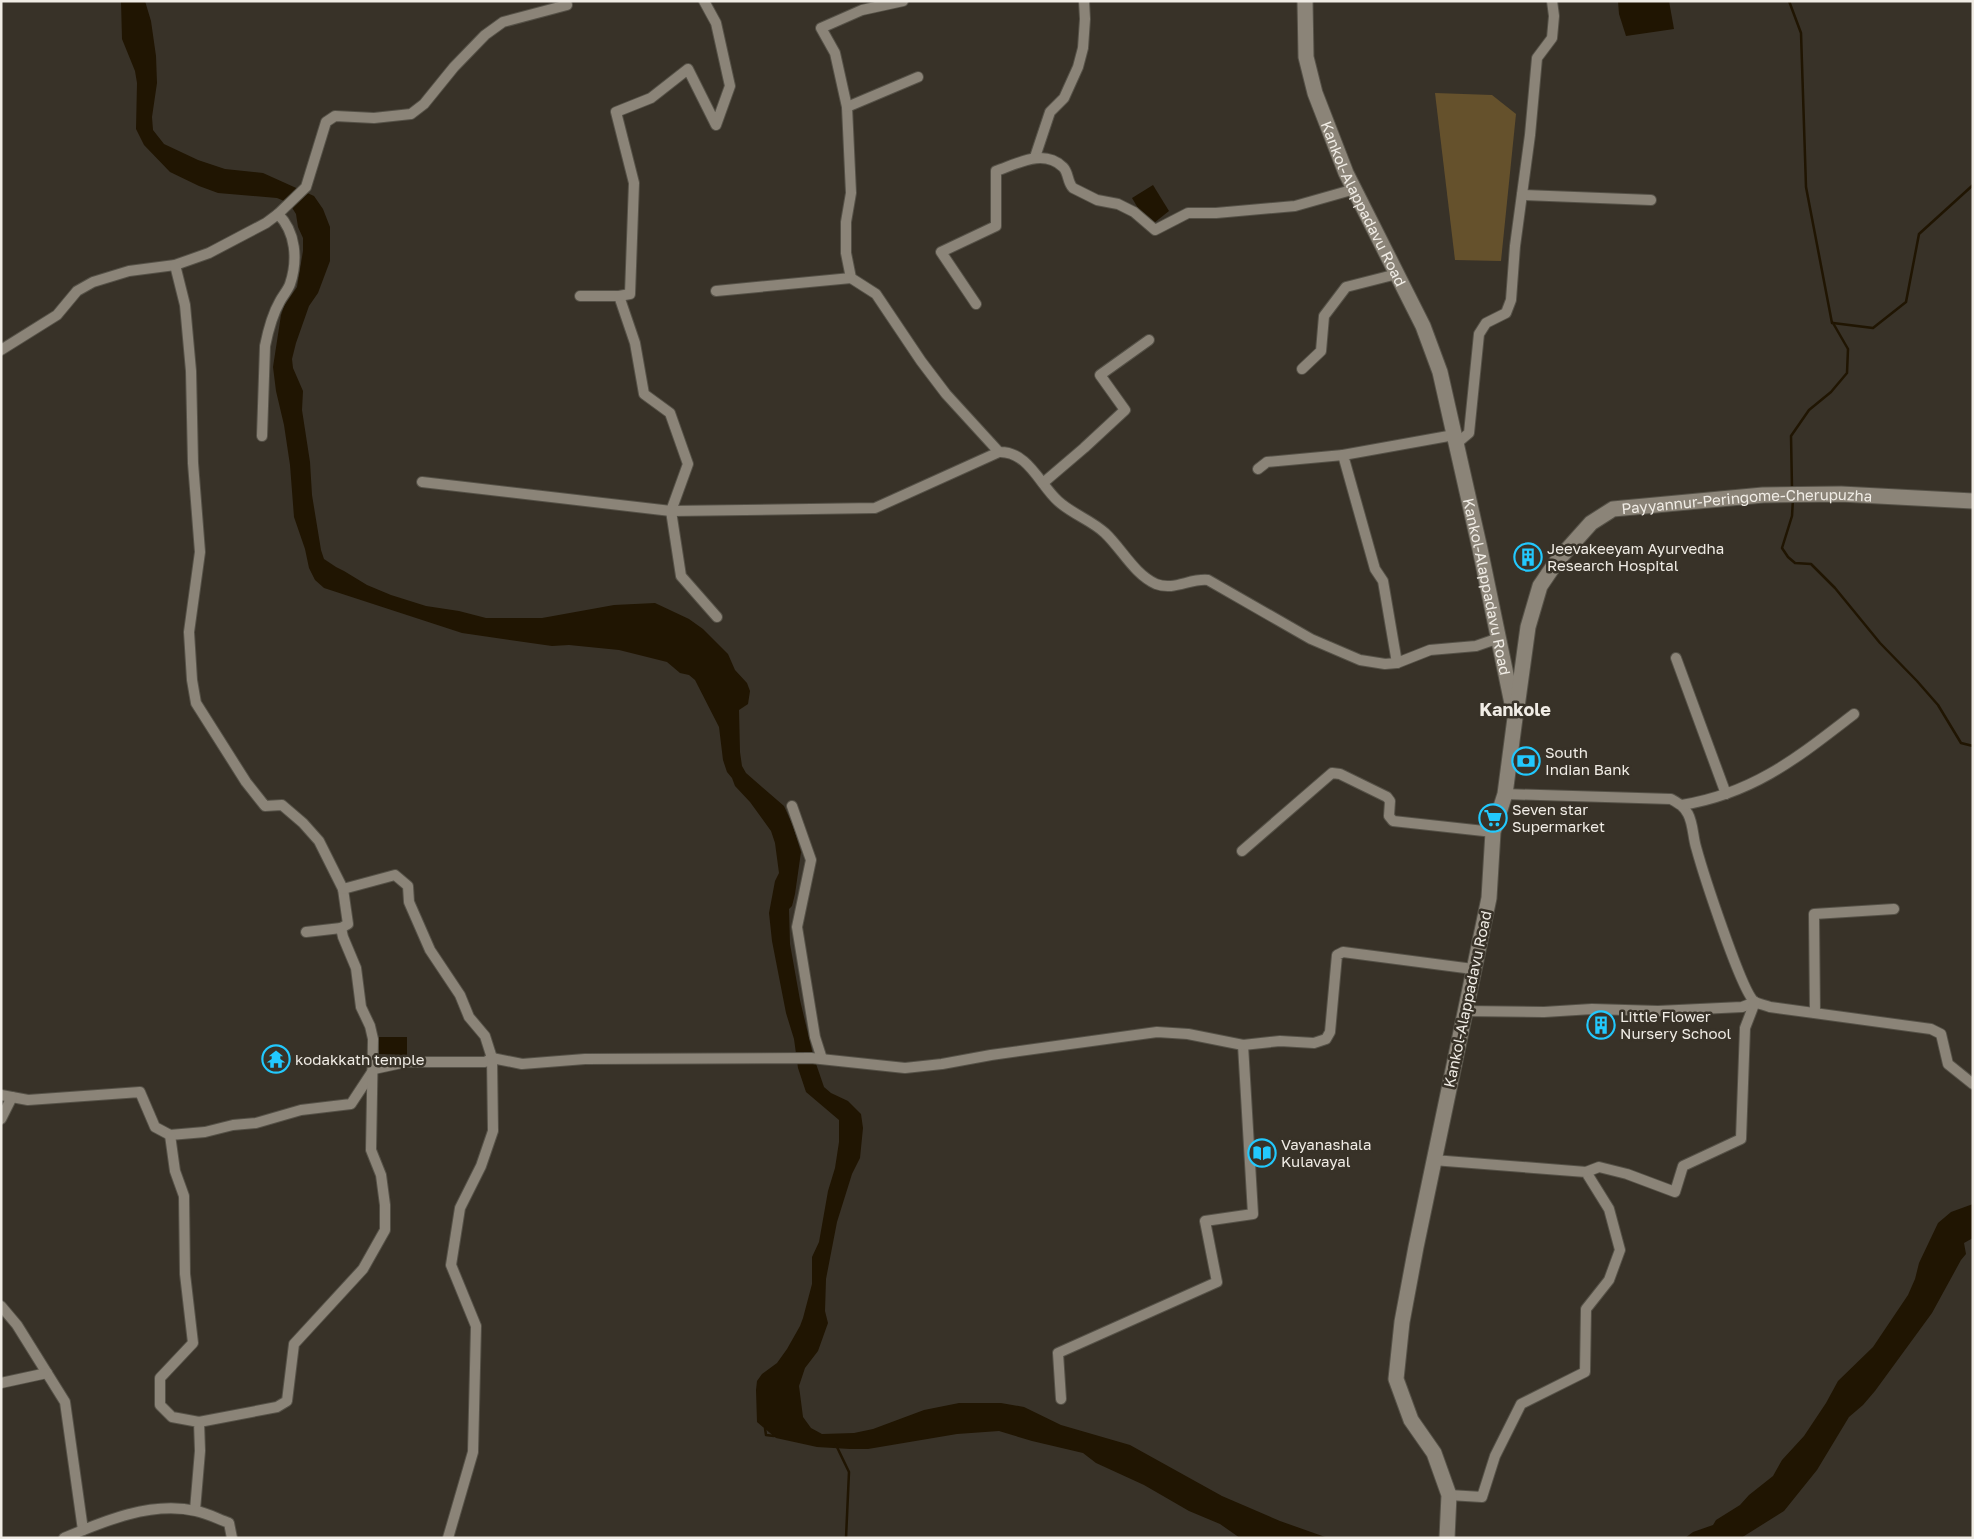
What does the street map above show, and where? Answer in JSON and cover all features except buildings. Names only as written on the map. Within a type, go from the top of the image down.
[{"type":"main road","name":"Kankol-Alappadavu Road","points":[[1305,1],[1306,57],[1315,94],[1346,173],[1423,326],[1440,372],[1515,718],[1505,794],[1493,832],[1489,898],[1464,1010],[1402,1322],[1396,1379],[1411,1420],[1434,1453],[1449,1496],[1447,1538]]},
{"type":"main road","name":"Payyannur-Peringome-Cherupuzha","points":[[1515,718],[1528,627],[1540,586],[1557,561],[1591,522],[1613,509],[1763,495],[1898,496],[1973,501]]},
{"type":"street","points":[[1,350],[57,315],[77,291],[93,282],[129,271],[175,265],[209,252],[266,223],[306,187],[326,122],[335,116],[374,118],[411,114],[424,104],[454,67],[485,34],[503,22],[567,4],[566,1]]},
{"type":"street","points":[[580,296],[619,296],[630,294],[634,183],[616,112],[651,98],[688,69],[716,125],[730,86],[716,23],[704,1]]},
{"type":"street","points":[[851,278],[846,253],[846,222],[851,193],[847,107],[835,53],[821,28],[862,10],[902,1]]},
{"type":"street","points":[[1035,157],[1050,112],[1064,98],[1078,67],[1083,48],[1084,1]]},
{"type":"street","points":[[1258,469],[1267,462],[1343,455],[1455,440],[1469,433],[1479,334],[1486,323],[1506,313],[1511,300],[1537,58],[1552,38],[1554,16],[1552,1]]},
{"type":"street","points":[[847,107],[918,77]]},
{"type":"street","points":[[976,304],[941,252],[996,226],[996,172],[1035,157],[1056,162],[1067,172],[1070,185],[1073,188],[1097,200],[1118,204],[1134,212],[1155,230],[1188,213],[1216,213],[1295,206],[1355,189]]},
{"type":"street","points":[[1522,195],[1651,200]]},
{"type":"street","points":[[262,436],[265,346],[279,302],[289,286],[294,268],[292,235],[281,211]]},
{"type":"street","points":[[175,265],[185,305],[191,371],[193,463],[200,552],[189,632],[189,659],[196,703],[246,782],[265,806],[282,805],[303,823],[318,841],[343,889],[348,924],[342,928],[306,932]]},
{"type":"street","points":[[1302,369],[1321,350],[1324,316],[1346,287],[1397,274]]},
{"type":"street","points":[[716,291],[851,278],[876,294],[920,361],[946,394],[999,452]]},
{"type":"street","points":[[619,296],[634,343],[644,394],[670,413],[688,464],[671,511],[682,576],[717,617]]},
{"type":"street","points":[[1043,483],[1124,410],[1100,375],[1149,340]]},
{"type":"street","points":[[422,482],[671,511],[874,508],[999,452],[1007,452],[1025,461],[1058,502],[1094,523],[1106,533],[1145,578],[1157,584],[1169,587],[1198,579],[1208,580],[1311,639],[1360,660],[1385,664],[1397,663],[1430,650],[1476,646],[1499,638]]},
{"type":"street","points":[[1343,455],[1374,569],[1383,581],[1397,663]]},
{"type":"street","points":[[1676,658],[1726,794]]},
{"type":"street","points":[[1682,805],[1706,801],[1758,781],[1794,761],[1854,714]]},
{"type":"street","points":[[1242,851],[1332,773],[1340,774],[1387,797],[1390,801],[1389,816],[1393,821],[1493,832]]},
{"type":"street","points":[[1505,794],[1671,799],[1682,805],[1689,815],[1696,847],[1739,972],[1750,996],[1755,1002],[1770,1006],[1931,1029],[1941,1034],[1948,1064],[1973,1084]]},
{"type":"street","points":[[792,806],[810,860],[798,927],[814,1037],[822,1060]]},
{"type":"street","points":[[343,889],[395,875],[408,886],[409,902],[430,950],[460,995],[469,1017],[486,1036],[492,1058],[493,1131],[481,1166],[460,1208],[451,1265],[476,1326],[473,1452],[448,1538]]},
{"type":"street","points":[[1815,1012],[1814,914],[1894,908]]},
{"type":"street","points":[[170,1135],[175,1170],[184,1196],[186,1274],[193,1343],[160,1378],[160,1405],[172,1417],[199,1422],[277,1407],[287,1401],[294,1344],[363,1269],[385,1230],[385,1205],[381,1175],[371,1150],[374,1069],[371,1033],[361,1007],[356,968],[342,937],[342,928]]},
{"type":"street","points":[[1,1119],[6,1096],[28,1100],[140,1092],[155,1127],[170,1135],[205,1132],[233,1125],[256,1123],[301,1110],[351,1104],[374,1069],[406,1062],[486,1062],[492,1058],[522,1064],[585,1059],[806,1058],[905,1068],[1157,1032],[1188,1034],[1243,1044],[1280,1041],[1314,1043],[1326,1039],[1330,1032],[1337,955],[1343,952],[1473,968]]},
{"type":"street","points":[[1464,1010],[1544,1012],[1592,1009],[1658,1010],[1742,1007],[1755,1002]]},
{"type":"street","points":[[1434,1160],[1586,1172],[1599,1167],[1627,1174],[1675,1192],[1683,1166],[1741,1139],[1745,1028],[1755,1002]]},
{"type":"street","points":[[1061,1399],[1058,1354],[1218,1282],[1205,1221],[1253,1214],[1243,1044]]},
{"type":"street","points":[[1449,1496],[1482,1497],[1495,1456],[1520,1404],[1585,1372],[1586,1309],[1609,1280],[1620,1250],[1609,1209],[1586,1172]]},
{"type":"street","points":[[1,1306],[18,1325],[65,1402],[83,1530]]},
{"type":"street","points":[[1,1383],[47,1373]]},
{"type":"street","points":[[195,1510],[200,1451],[199,1422]]},
{"type":"street","points":[[64,1538],[144,1510],[171,1509],[195,1510],[229,1523],[232,1538]]},
{"type":"shaded area","points":[[121,1],[145,1],[151,21],[156,56],[157,83],[152,117],[153,130],[164,144],[198,160],[225,169],[263,173],[314,196],[323,209],[330,227],[330,261],[318,293],[309,306],[292,359],[293,368],[303,391],[302,410],[310,462],[312,495],[324,559],[367,585],[391,595],[426,606],[459,611],[486,618],[542,618],[614,605],[655,603],[689,619],[703,629],[728,654],[735,670],[747,683],[750,691],[748,704],[739,710],[742,766],[746,773],[784,806],[793,826],[801,852],[795,894],[792,906],[789,909],[790,944],[800,1000],[813,1055],[824,1087],[831,1093],[848,1101],[861,1114],[863,1128],[860,1158],[852,1174],[837,1222],[826,1279],[825,1311],[828,1323],[818,1351],[805,1368],[799,1386],[803,1417],[811,1428],[822,1434],[854,1433],[873,1429],[924,1410],[959,1403],[1001,1403],[1024,1407],[1061,1425],[1130,1445],[1222,1496],[1280,1521],[1328,1538],[1240,1538],[1220,1524],[1189,1511],[1144,1485],[1096,1463],[1083,1453],[999,1431],[957,1434],[868,1449],[850,1449],[817,1447],[776,1438],[757,1422],[757,1381],[762,1374],[777,1363],[787,1349],[803,1318],[812,1284],[812,1257],[819,1242],[839,1142],[839,1120],[806,1092],[798,1068],[794,1039],[786,1013],[772,941],[769,913],[775,881],[779,873],[775,843],[771,831],[750,802],[735,786],[727,772],[723,760],[719,727],[695,680],[689,675],[680,673],[667,662],[619,650],[569,645],[552,646],[462,633],[324,588],[315,580],[309,568],[305,549],[294,517],[290,465],[273,367],[281,315],[284,306],[297,287],[303,251],[303,238],[298,227],[296,214],[289,203],[277,198],[218,193],[199,186],[170,172],[144,145],[136,129],[137,83],[135,71],[122,39]]},
{"type":"shaded area","points":[[1618,1],[1669,1],[1674,29],[1626,36],[1619,14]]},
{"type":"shaded area","points":[[1435,93],[1492,95],[1516,114],[1501,261],[1455,260]]},
{"type":"shaded area","points":[[1153,185],[1169,211],[1149,227],[1132,198]]},
{"type":"shaded area","points":[[379,1037],[407,1037],[407,1055],[379,1054]]},
{"type":"shaded area","points":[[1973,1204],[1973,1238],[1964,1243],[1966,1254],[1932,1313],[1875,1391],[1849,1417],[1817,1470],[1784,1511],[1741,1538],[1685,1538],[1693,1532],[1713,1525],[1716,1520],[1740,1505],[1749,1495],[1773,1476],[1782,1460],[1804,1436],[1838,1381],[1873,1347],[1908,1295],[1919,1263],[1938,1223],[1951,1212]]},
{"type":"waterway","points":[[1789,1],[1801,33],[1806,187],[1832,323]]},
{"type":"waterway","points":[[1833,323],[1873,328],[1906,302],[1919,234],[1973,185]]},
{"type":"waterway","points":[[1792,488],[1791,436],[1809,410],[1831,392],[1847,373],[1848,349],[1833,323]]},
{"type":"waterway","points":[[1793,499],[1792,516],[1782,548],[1788,557],[1795,563],[1811,564],[1835,588],[1880,643],[1938,705],[1961,743],[1973,746]]},
{"type":"waterway","points":[[765,1428],[766,1435],[774,1436]]},
{"type":"waterway","points":[[836,1445],[849,1472],[846,1538]]},
{"type":"place","name":"Jeevakeeyam Ayurvedha Research Hospital","points":[[1528,557]]},
{"type":"place","name":"South Indian Bank","points":[[1526,761]]},
{"type":"place","name":"Seven star Supermarket","points":[[1493,818]]},
{"type":"place","name":"Little Flower Nursery School","points":[[1601,1025]]},
{"type":"place","name":"kodakkath temple","points":[[276,1059]]},
{"type":"place","name":"Vayanashala Kulavayal","points":[[1262,1153]]},
{"type":"district","name":"Kankole","points":[[1515,709]]}]
